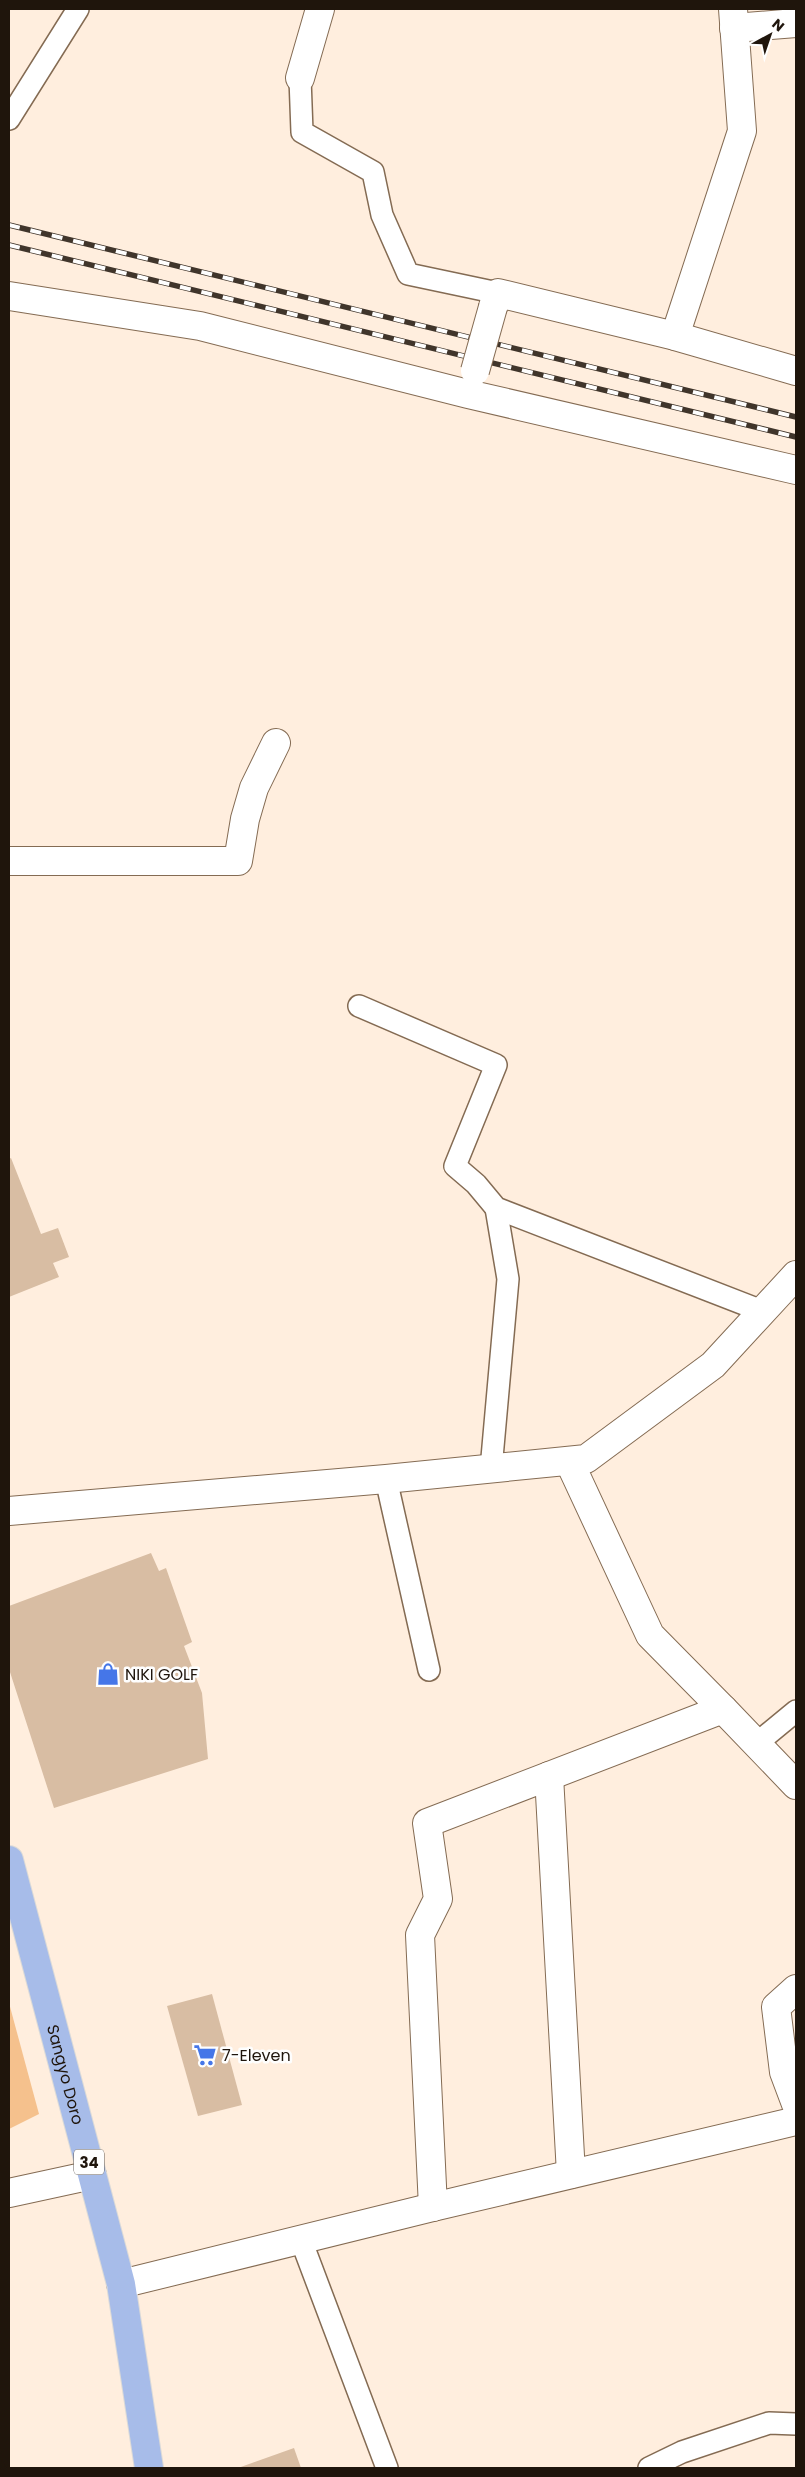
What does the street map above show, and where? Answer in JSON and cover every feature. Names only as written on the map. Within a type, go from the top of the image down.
[{"type":"main road","name":"Sangyo Doro","points":[[9,1860],[120,2284],[149,2468]]},
{"type":"street","points":[[300,78],[320,9]]},
{"type":"street","points":[[674,336],[742,131],[734,18],[796,23]]},
{"type":"street","points":[[9,296],[200,326],[472,382],[796,470]]},
{"type":"street","points":[[472,382],[495,300],[674,336],[796,371]]},
{"type":"street","points":[[9,861],[238,861],[245,819],[254,788],[276,743]]},
{"type":"street","points":[[9,1511],[386,1479],[586,1459],[712,1365],[796,1275]]},
{"type":"street","points":[[569,1461],[650,1635],[796,1785]]},
{"type":"street","points":[[433,2207],[420,1935],[438,1899],[427,1823],[723,1710]]},
{"type":"street","points":[[549,1776],[571,2174]]},
{"type":"street","points":[[796,1989],[776,2008],[784,2072],[796,2104]]},
{"type":"street","points":[[120,2284],[796,2121]]},
{"type":"street","points":[[9,2193],[92,2174]]},
{"type":"lane","points":[[9,119],[78,9]]},
{"type":"lane","points":[[300,78],[302,132],[374,172],[382,216],[408,274],[495,300]]},
{"type":"lane","points":[[359,1006],[496,1065],[455,1166],[476,1184],[496,1208],[762,1311]]},
{"type":"lane","points":[[491,1469],[508,1279],[496,1208]]},
{"type":"lane","points":[[386,1479],[429,1670]]},
{"type":"lane","points":[[756,1744],[796,1711]]},
{"type":"lane","points":[[301,2240],[387,2468]]},
{"type":"lane","points":[[649,2468],[682,2452],[769,2423],[796,2424]]},
{"type":"shaded area","points":[[9,2003],[39,2114],[9,2129]]},
{"type":"building","points":[[11,1158],[41,1234],[58,1228],[69,1257],[53,1263],[59,1277],[9,1297],[9,1159]]},
{"type":"building","points":[[151,1553],[159,1571],[166,1568],[192,1642],[184,1646],[202,1693],[208,1759],[54,1808],[9,1669],[9,1606]]},
{"type":"building","name":"7-Eleven","points":[[212,1994],[242,2105],[198,2116],[167,2006]]},
{"type":"building","points":[[294,2448],[301,2468],[238,2468]]},
{"type":"railway","points":[[9,225],[796,417]]},
{"type":"railway","points":[[9,245],[796,437]]},
{"type":"place","name":"NIKI GOLF","points":[[108,1674]]},
{"type":"place","name":"7-Eleven","points":[[205,2055]]}]
